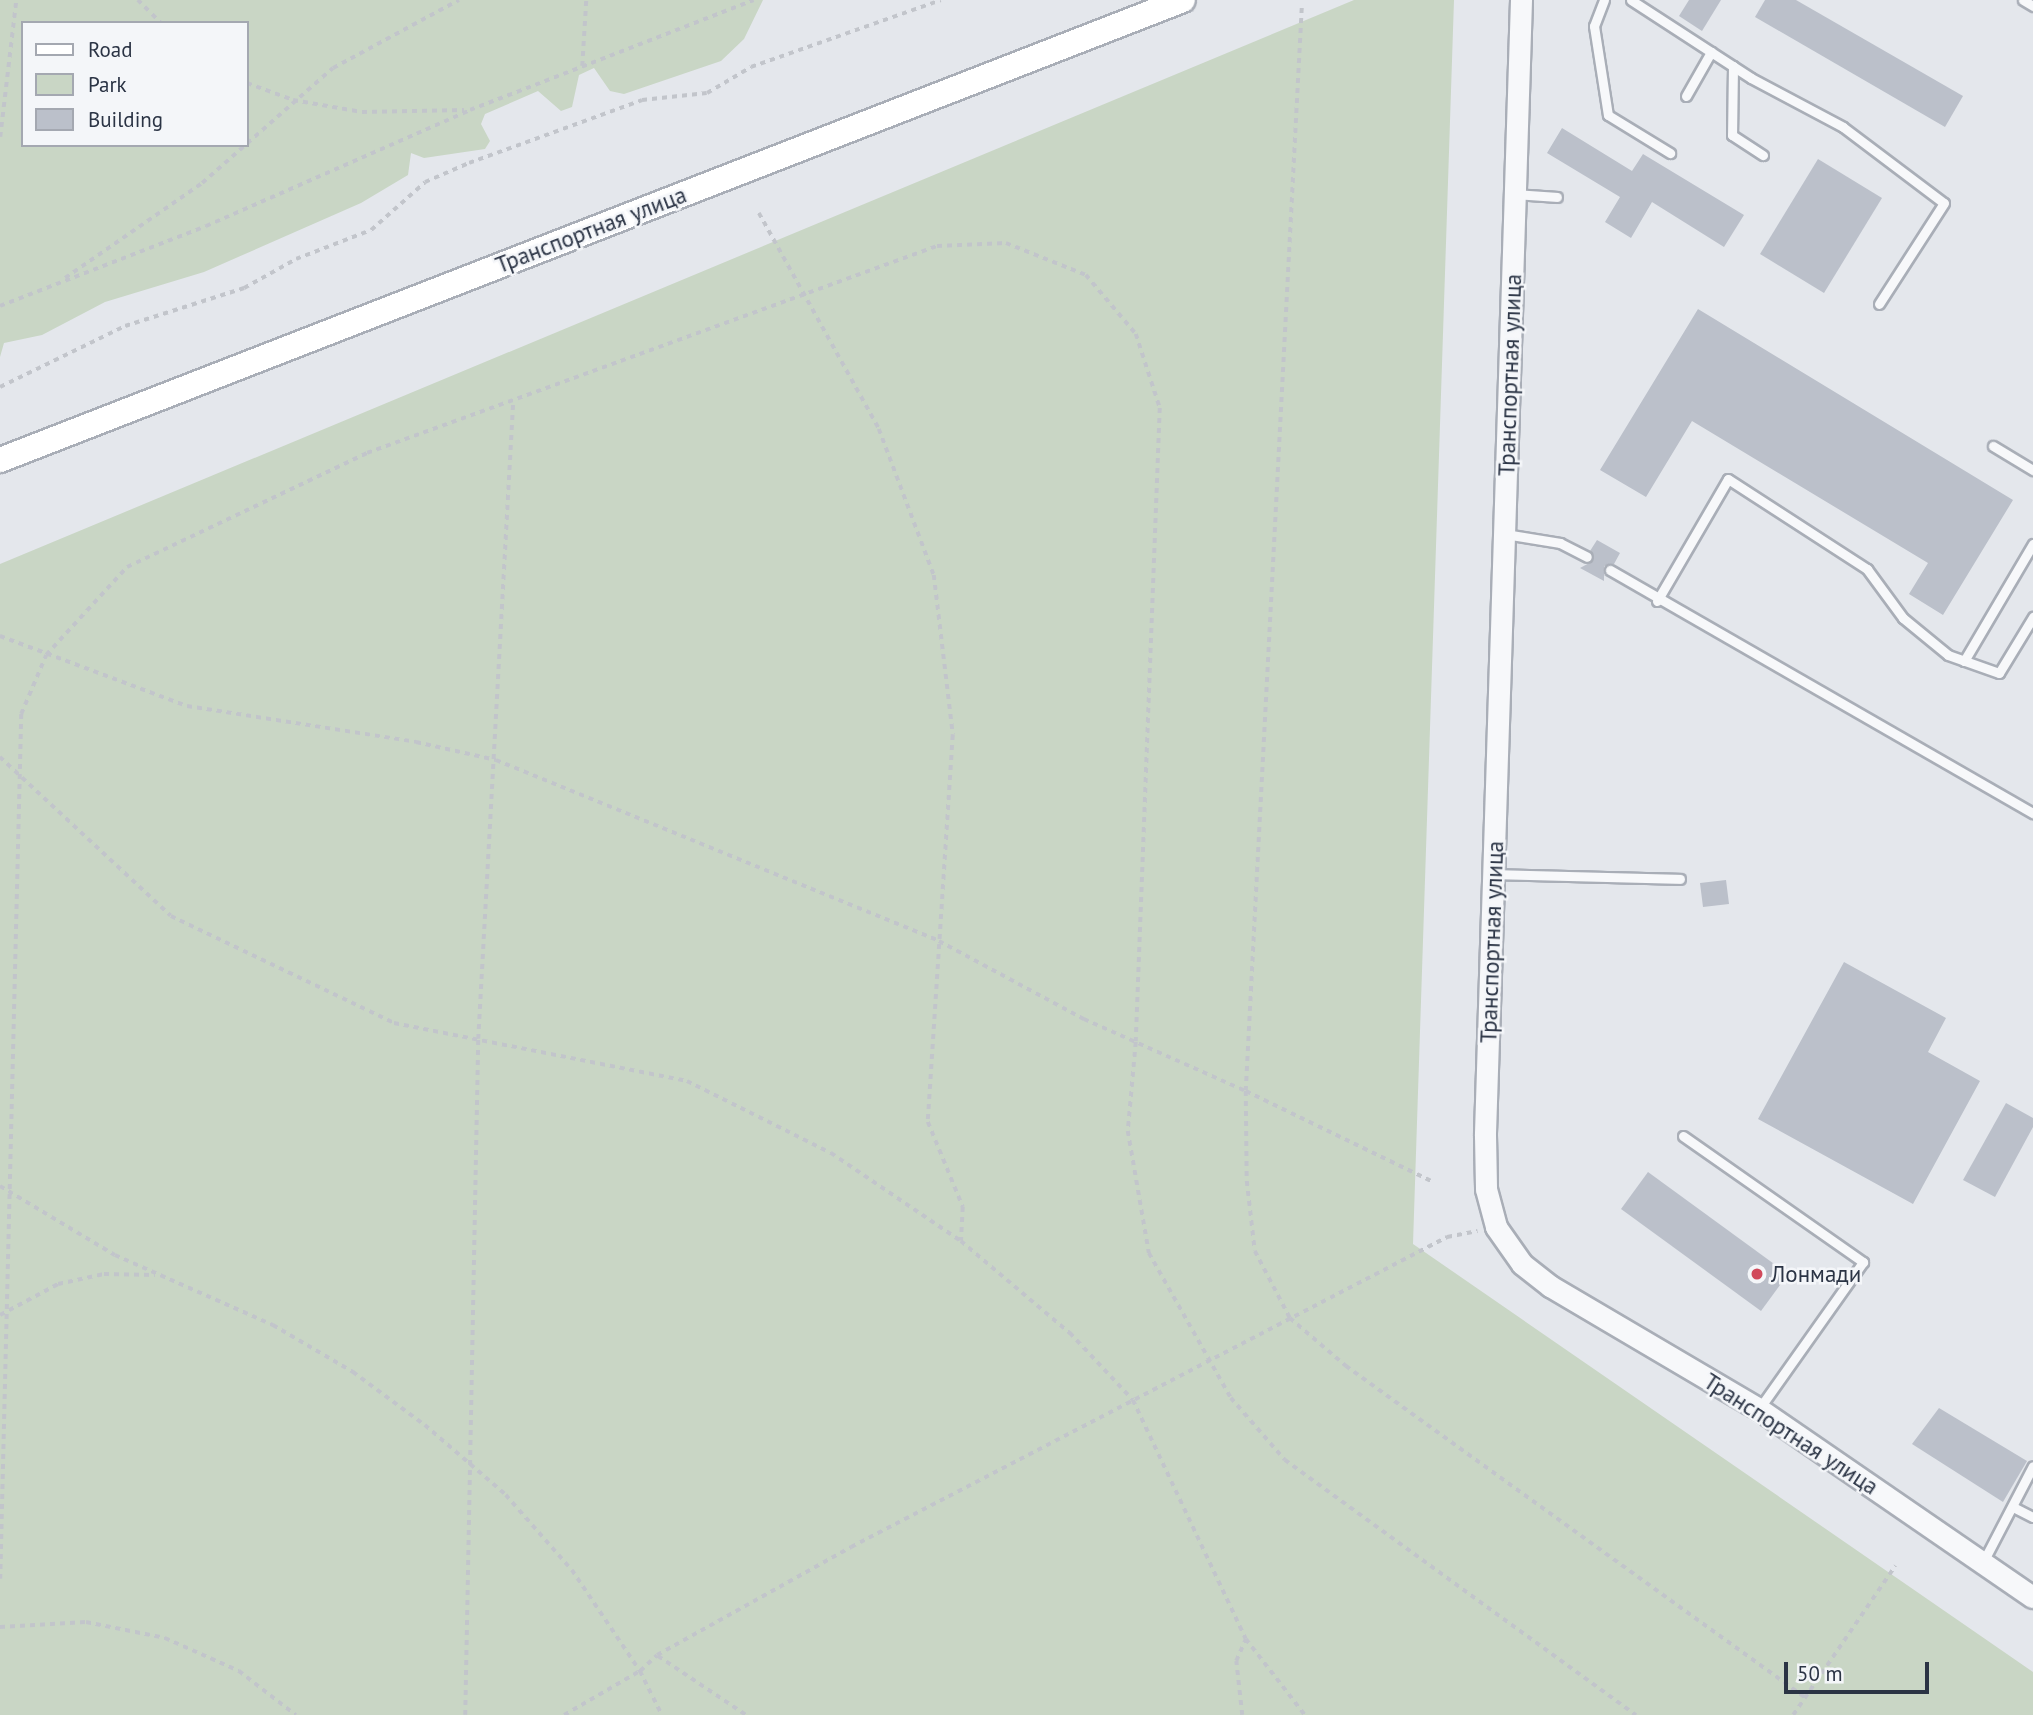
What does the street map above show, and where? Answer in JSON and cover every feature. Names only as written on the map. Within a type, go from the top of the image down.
[{"type":"main road","name":"Транспортная улица","points":[[0,460],[1183,0]]},
{"type":"street","name":"Транспортная улица","points":[[1521,0],[1485,1135],[1486,1189],[1496,1227],[1522,1264],[1550,1286],[1759,1409],[2033,1597]]},
{"type":"lane","points":[[1604,0],[1594,26],[1608,115],[1670,153]]},
{"type":"lane","points":[[1631,0],[1733,66],[1843,127],[1944,203],[1879,304]]},
{"type":"lane","points":[[2024,0],[2033,6]]},
{"type":"lane","points":[[1686,96],[1710,52]]},
{"type":"lane","points":[[1733,66],[1732,135],[1763,155]]},
{"type":"lane","points":[[1516,194],[1557,197]]},
{"type":"lane","points":[[1993,446],[2033,470]]},
{"type":"lane","points":[[1657,601],[1728,479],[1867,569],[1903,618],[1948,655],[1999,673],[2033,617]]},
{"type":"lane","points":[[1505,534],[1560,543],[1587,556]]},
{"type":"lane","points":[[1964,661],[2033,544]]},
{"type":"lane","points":[[1610,570],[1657,601],[2033,813]]},
{"type":"lane","points":[[1495,874],[1681,879]]},
{"type":"lane","points":[[1683,1136],[1863,1262],[1759,1409]]},
{"type":"lane","points":[[1983,1562],[2033,1466]]},
{"type":"lane","points":[[2013,1507],[2033,1517]]},
{"type":"path","points":[[0,137],[16,0]]},
{"type":"path","points":[[138,0],[159,21]]},
{"type":"path","points":[[248,141],[293,100],[356,53],[459,0]]},
{"type":"path","points":[[582,66],[586,0]]},
{"type":"path","points":[[0,306],[206,226],[470,110],[754,0]]},
{"type":"path","points":[[0,387],[125,326],[244,288],[296,259],[371,230],[425,182],[469,163],[642,100],[707,93],[751,67],[940,0]]},
{"type":"path","points":[[1303,8],[1246,1091],[1247,1181],[1255,1251],[1290,1318],[1346,1366],[1806,1698]]},
{"type":"path","points":[[248,83],[293,100],[362,112],[470,110]]},
{"type":"path","points":[[54,285],[202,183],[241,147]]},
{"type":"path","points":[[759,213],[879,429],[934,575],[953,735],[928,1122],[963,1207],[961,1241]]},
{"type":"path","points":[[0,1579],[21,714],[46,655],[127,567],[367,453],[937,246],[1006,243],[1086,275],[1136,334],[1160,408],[1136,1042],[1128,1131],[1149,1253],[1207,1361],[1231,1398],[1285,1460],[1636,1715]]},
{"type":"path","points":[[465,1715],[478,1039],[496,760],[513,401]]},
{"type":"path","points":[[0,636],[187,706],[416,742],[496,760],[939,941],[1136,1042],[1246,1091],[1433,1182]]},
{"type":"path","points":[[0,757],[19,779],[171,916],[394,1023],[687,1081],[831,1153],[961,1241],[1070,1333],[1133,1400],[1246,1639],[1305,1715]]},
{"type":"path","points":[[0,1186],[78,1236],[160,1276],[237,1306],[311,1347],[398,1403],[470,1461],[572,1570],[640,1671],[662,1715]]},
{"type":"path","points":[[564,1715],[640,1671],[657,1655],[851,1546],[1447,1237],[1496,1227]]},
{"type":"path","points":[[0,1315],[38,1292],[79,1279],[129,1273],[160,1276]]},
{"type":"path","points":[[1793,1715],[1895,1566]]},
{"type":"path","points":[[0,1628],[86,1622],[164,1638],[239,1671],[296,1715]]},
{"type":"path","points":[[1242,1715],[1236,1661],[1246,1639]]},
{"type":"path","points":[[657,1655],[746,1715]]},
{"type":"green space","points":[[0,0],[763,0],[744,39],[721,61],[624,94],[610,91],[594,68],[579,75],[572,107],[561,111],[538,91],[485,114],[481,124],[490,141],[485,149],[424,158],[411,153],[408,175],[361,203],[204,272],[105,302],[42,335],[4,343],[0,357]]},
{"type":"green space","points":[[1354,0],[1454,0],[1413,1244],[2033,1672],[2033,1715],[0,1715],[0,564]]},
{"type":"building","points":[[1689,0],[1721,0],[1702,31],[1679,16]]},
{"type":"building","points":[[1765,0],[1796,0],[1963,96],[1945,127],[1755,17]]},
{"type":"building","points":[[1562,128],[1632,171],[1643,154],[1744,215],[1724,247],[1652,202],[1631,238],[1605,222],[1620,197],[1547,153]]},
{"type":"building","points":[[1818,159],[1882,198],[1824,293],[1760,254]]},
{"type":"building","points":[[1698,309],[2013,500],[1943,615],[1909,594],[1928,563],[1692,421],[1646,497],[1600,470]]},
{"type":"building","points":[[1597,540],[1620,553],[1614,564],[1604,566],[1604,581],[1580,568],[1593,561],[1590,551]]},
{"type":"building","points":[[1726,880],[1729,904],[1703,907],[1700,883]]},
{"type":"building","points":[[1844,962],[1946,1018],[1928,1052],[1980,1081],[1913,1204],[1758,1119]]},
{"type":"building","points":[[2006,1103],[2033,1118],[2033,1127],[1995,1197],[1963,1180]]},
{"type":"building","points":[[1648,1172],[1788,1274],[1761,1311],[1621,1209]]},
{"type":"building","points":[[1939,1408],[2027,1461],[2003,1502],[1912,1444]]},
{"type":"place","name":"Лонмади","points":[[1757,1274]]}]
